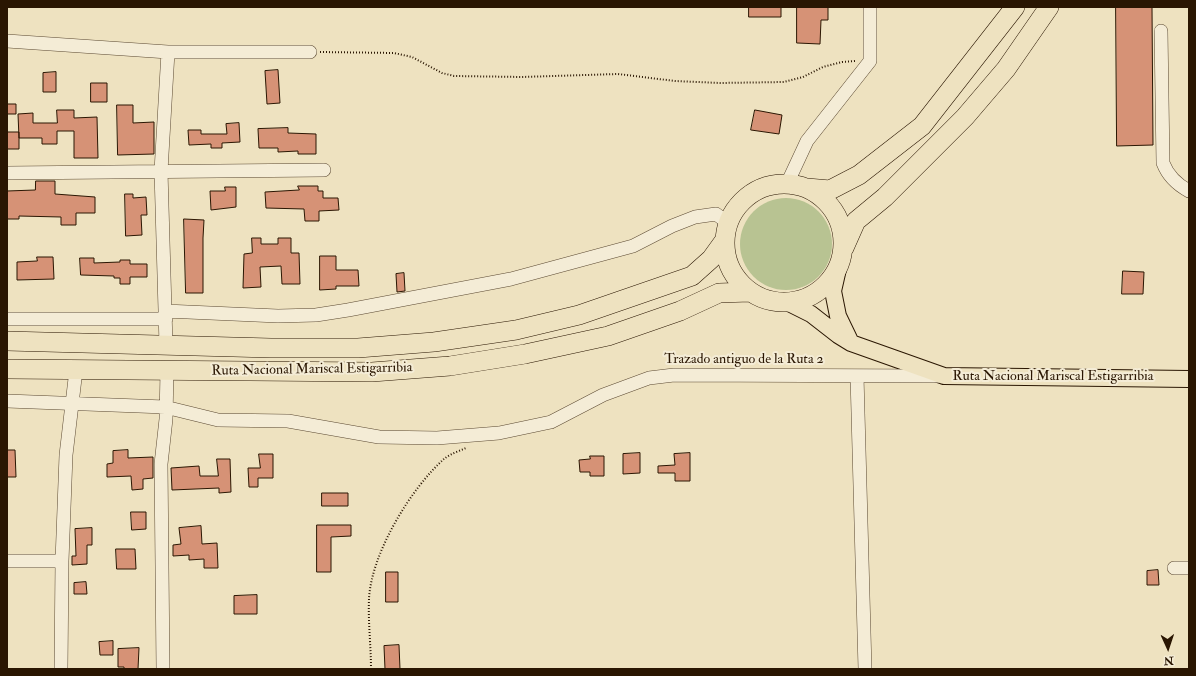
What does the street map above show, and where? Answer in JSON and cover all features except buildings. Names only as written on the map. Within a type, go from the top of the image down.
[{"type":"highway","points":[[1015,7],[922,126],[859,174],[830,190],[806,188],[787,184],[768,186],[751,194],[737,206],[728,223],[724,241],[726,261],[735,278],[750,292],[768,301],[789,303],[809,297],[826,286],[838,269],[843,250],[856,221],[885,197],[965,117],[1006,69],[1049,7]]},
{"type":"highway","points":[[806,188],[822,198],[835,212],[842,230],[843,250]]},
{"type":"highway","name":"Ruta Nacional Mariscal Estigarribia","points":[[7,341],[271,348],[358,348],[434,342],[516,330],[579,315],[692,276],[711,259],[724,241]]},
{"type":"highway","name":"Ruta Nacional Mariscal Estigarribia","points":[[7,369],[372,372],[450,366],[525,354],[608,336],[680,311],[719,293],[750,292]]},
{"type":"main road","points":[[838,269],[832,291],[838,316],[851,343]]},
{"type":"main road","name":"Ruta Nacional Mariscal Estigarribia","points":[[789,303],[811,314],[851,343],[944,376],[1189,379]]},
{"type":"street","points":[[787,184],[807,141],[870,61],[870,7]]},
{"type":"street","points":[[1161,31],[1163,163],[1167,173],[1177,184],[1189,191]]},
{"type":"street","points":[[7,41],[168,52],[310,52]]},
{"type":"street","points":[[166,345],[161,171],[168,52]]},
{"type":"street","points":[[7,173],[324,170]]},
{"type":"street","points":[[7,319],[165,315],[316,315],[526,275],[633,246],[672,226],[695,217],[716,214],[728,223]]},
{"type":"street","points":[[61,669],[62,561],[66,455],[76,370]]},
{"type":"street","points":[[163,669],[161,464],[166,419],[165,406],[167,371]]},
{"type":"street","name":"Trazado antiguo de la Ruta 2","points":[[7,401],[165,406],[218,420],[288,421],[379,437],[437,438],[499,433],[551,422],[603,395],[649,378],[674,375],[944,376]]},
{"type":"street","points":[[857,376],[865,669]]},
{"type":"street","points":[[7,561],[62,561]]},
{"type":"street","points":[[1174,568],[1189,568]]},
{"type":"path","points":[[310,52],[394,53],[412,57],[442,73],[454,76],[522,77],[618,74],[675,81],[720,83],[784,82],[803,77],[823,67],[842,62],[870,61]]},
{"type":"path","points":[[371,669],[369,598],[374,571],[385,543],[412,496],[445,458],[468,447]]},
{"type":"green space","points":[[786,198],[804,202],[818,212],[828,226],[832,244],[828,262],[818,276],[804,286],[786,290],[768,286],[754,276],[744,262],[740,244],[744,226],[754,212],[768,202]]}]
